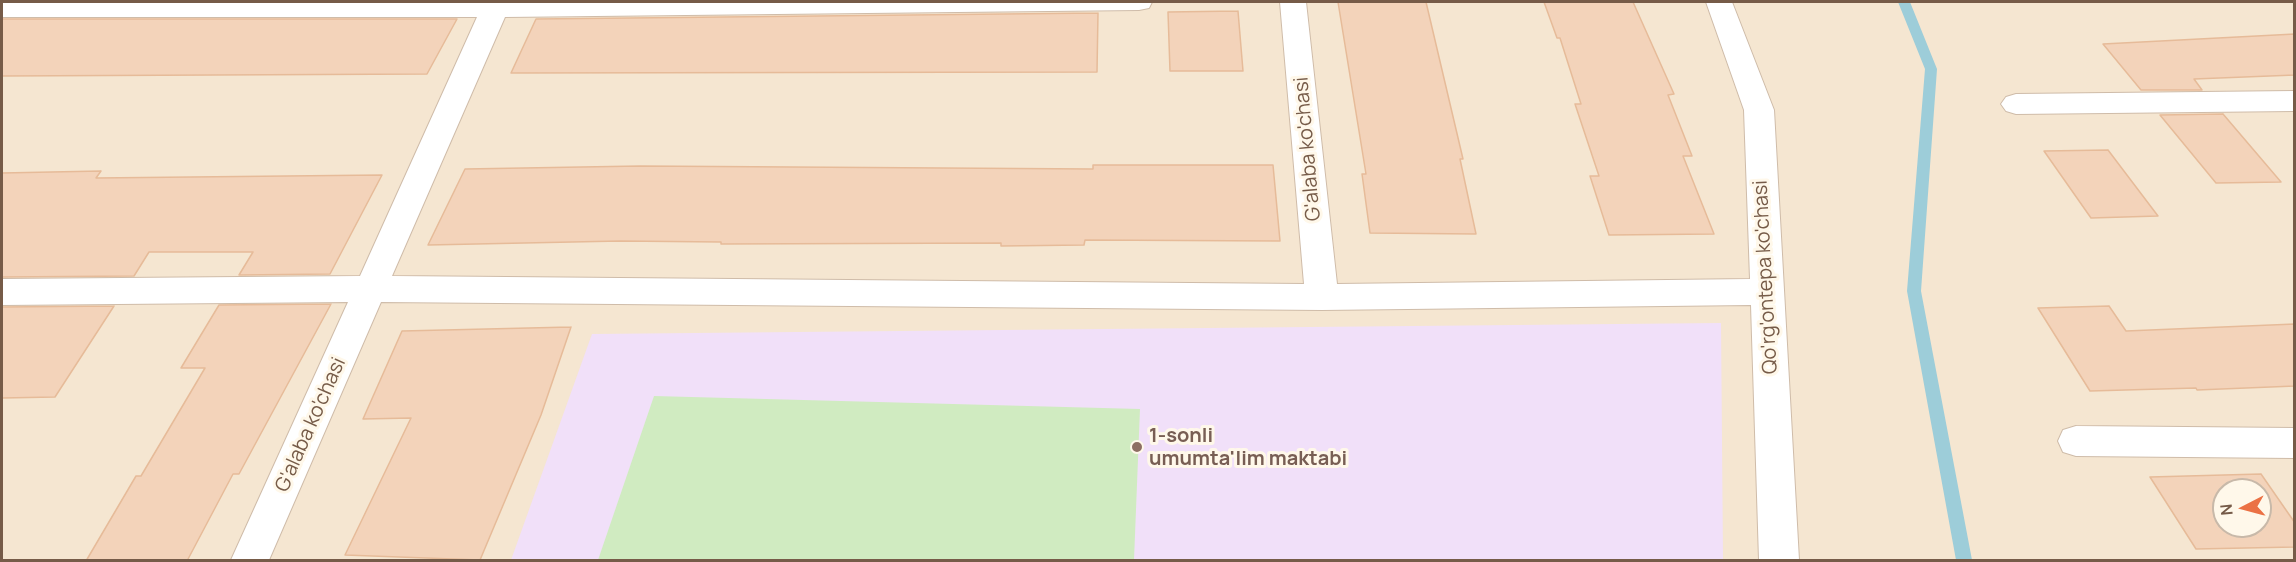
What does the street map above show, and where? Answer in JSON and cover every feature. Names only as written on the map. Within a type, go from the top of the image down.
[{"type":"street","points":[[2,9],[1139,2]]},
{"type":"street","name":"G'alaba ko'chasi","points":[[1293,2],[1322,297]]},
{"type":"street","name":"Qo'rg'ontepa ko'chasi","points":[[1719,2],[1759,110],[1779,561]]},
{"type":"street","name":"G'alaba ko'chasi","points":[[250,561],[496,5]]},
{"type":"street","points":[[2016,104],[2295,101]]},
{"type":"street","points":[[2,292],[372,289],[1322,297],[1767,292]]},
{"type":"street","points":[[2076,441],[2295,443]]},
{"type":"shaded area","points":[[2,2],[2294,2],[2294,560],[2,560]]},
{"type":"shaded area","name":"1-sonli umumta'lim maktabi","points":[[1721,323],[1723,560],[511,560],[592,334]]},
{"type":"green space","points":[[654,396],[1140,409],[1134,560],[598,560]]},
{"type":"building","points":[[1338,2],[1426,2],[1463,159],[1460,159],[1476,234],[1370,233],[1362,174],[1366,174]]},
{"type":"building","points":[[1544,2],[1633,2],[1674,94],[1668,95],[1692,156],[1683,156],[1714,234],[1609,235],[1590,176],[1599,176],[1575,104],[1581,104],[1560,38],[1557,38]]},
{"type":"building","points":[[1238,11],[1243,71],[1170,71],[1168,12]]},
{"type":"building","points":[[1098,13],[1097,72],[511,73],[536,19]]},
{"type":"building","points":[[2,19],[457,19],[427,74],[2,76]]},
{"type":"building","points":[[2295,34],[2295,75],[2194,79],[2202,90],[2141,90],[2103,44]]},
{"type":"building","points":[[2223,114],[2281,182],[2216,183],[2160,115]]},
{"type":"building","points":[[2108,150],[2158,216],[2091,218],[2044,151]]},
{"type":"building","points":[[1093,165],[1273,165],[1280,241],[1085,240],[1084,245],[1001,246],[1001,243],[721,244],[721,242],[620,241],[428,245],[465,169],[640,166],[1093,169]]},
{"type":"building","points":[[101,171],[96,178],[382,175],[330,274],[239,275],[253,252],[149,252],[134,276],[2,277],[2,173]]},
{"type":"building","points":[[331,304],[239,474],[233,474],[187,561],[86,561],[136,476],[141,476],[205,368],[181,368],[219,305]]},
{"type":"building","points":[[114,306],[55,397],[2,398],[2,307]]},
{"type":"building","points":[[2109,306],[2126,331],[2295,324],[2295,386],[2090,391],[2038,308]]},
{"type":"building","points":[[571,327],[541,415],[480,560],[345,555],[411,418],[363,419],[402,331]]},
{"type":"building","points":[[2261,474],[2264,478],[2212,478],[2212,538],[2272,538],[2272,490],[2295,523],[2295,547],[2196,549],[2150,477]]},
{"type":"waterway","points":[[1904,2],[1931,69],[1914,291],[1964,560]]},
{"type":"place","name":"1-sonli umumta'lim maktabi","points":[[1137,447]]}]
